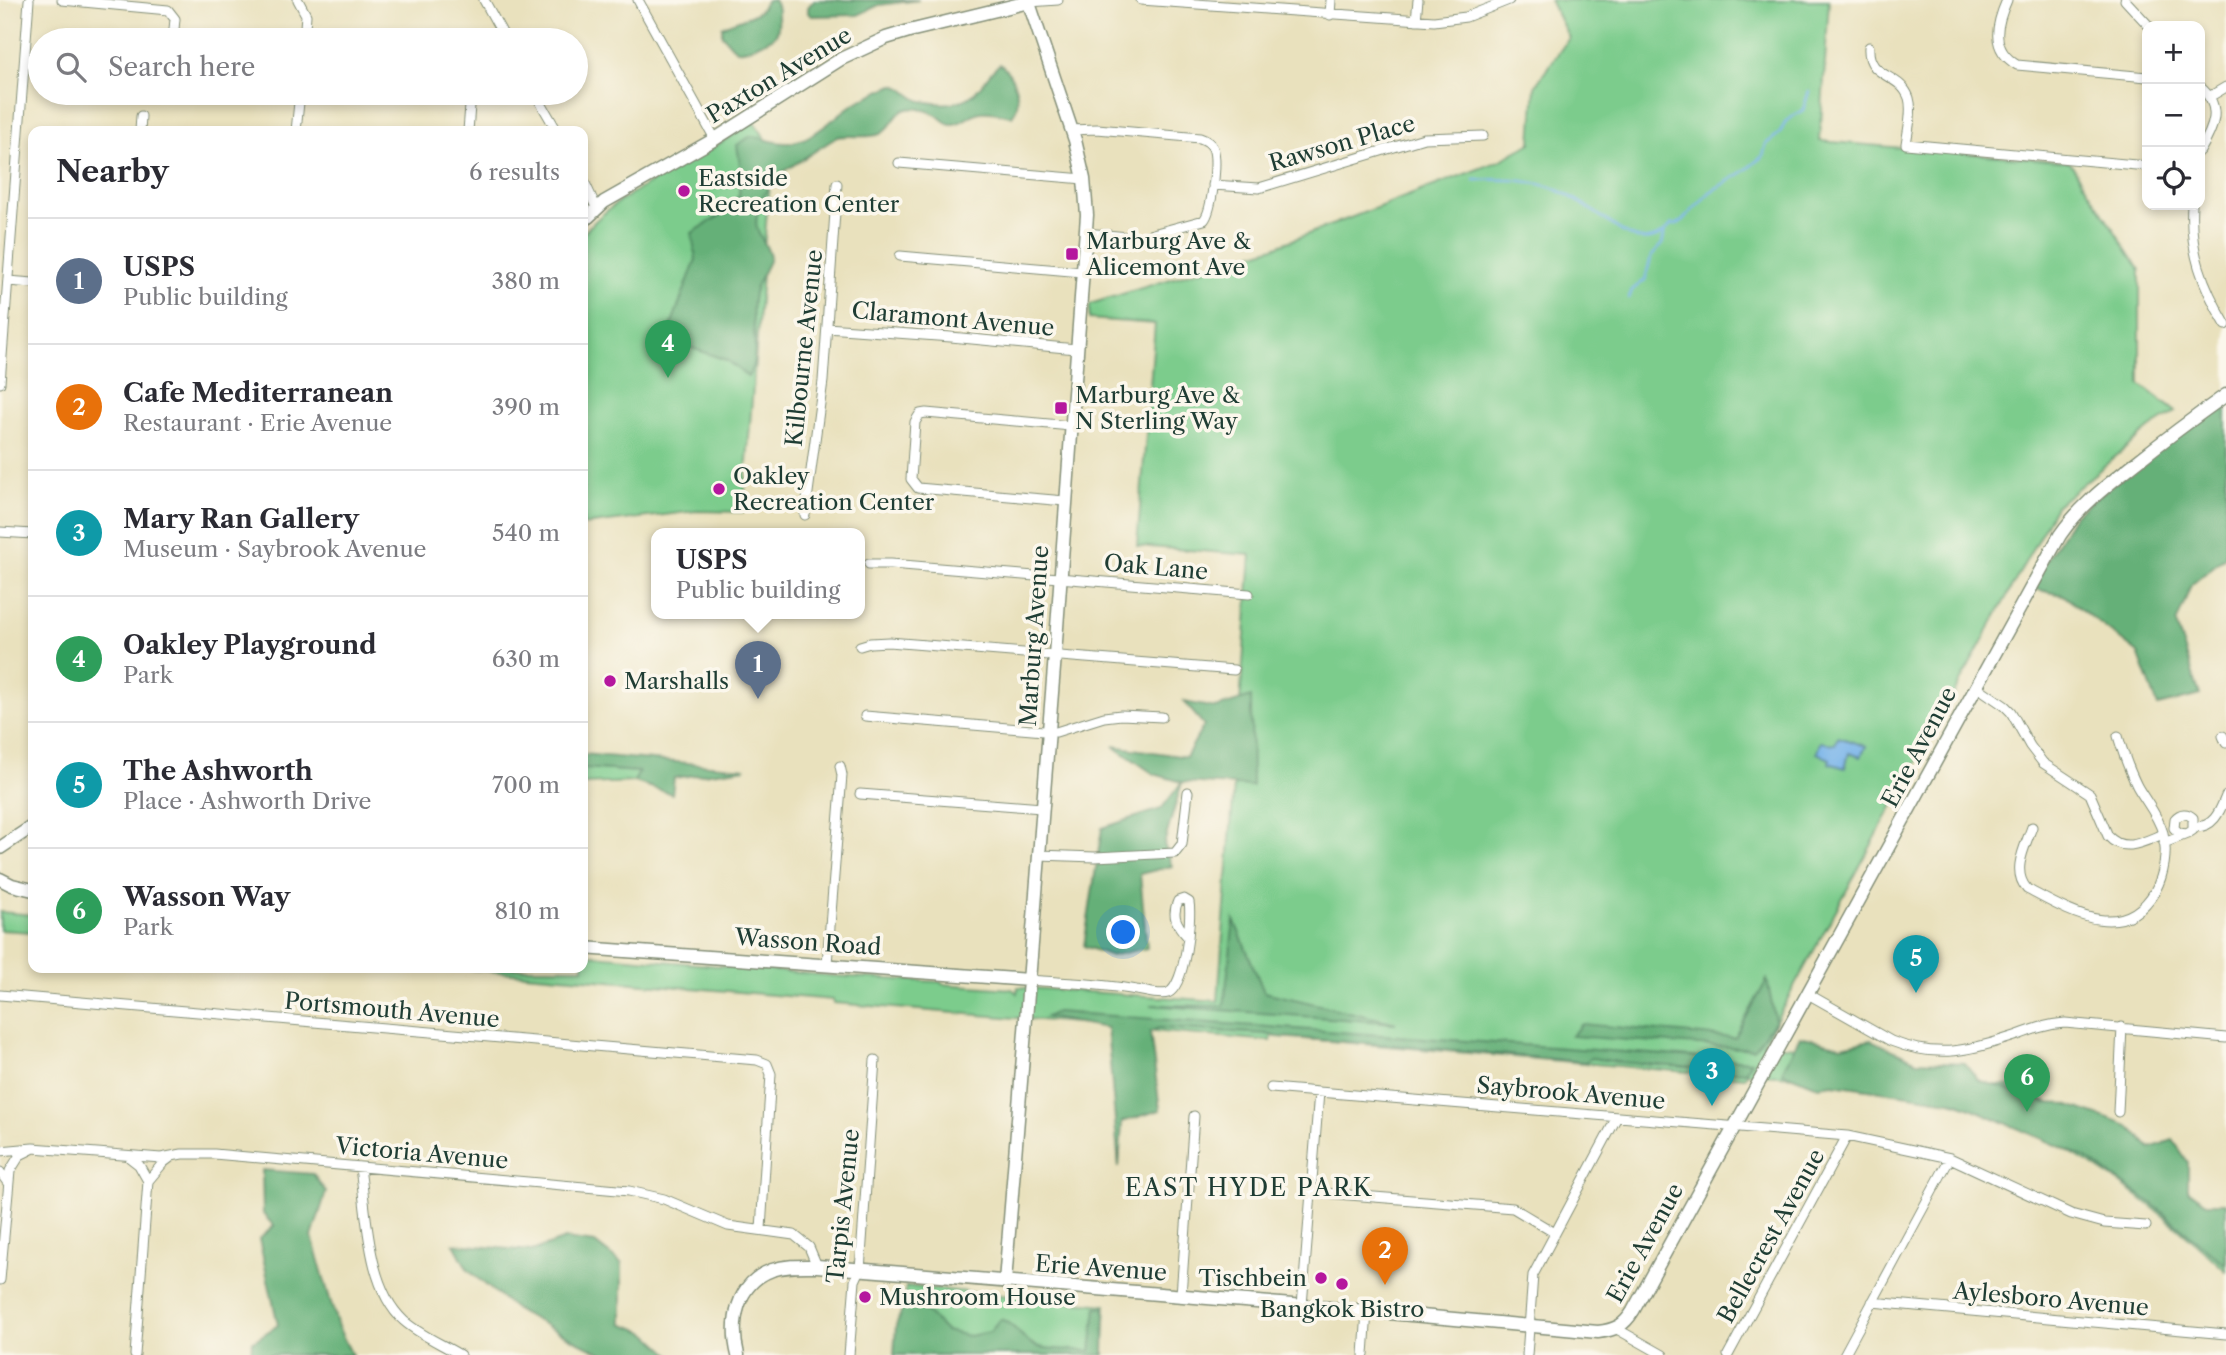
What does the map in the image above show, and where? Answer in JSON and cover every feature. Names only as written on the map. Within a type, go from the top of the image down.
[{"type":"street","points":[[0,383],[29,0]]},
{"type":"street","points":[[62,0],[168,10],[175,19],[174,28]]},
{"type":"street","points":[[298,0],[306,15],[305,28]]},
{"type":"street","points":[[484,0],[499,28]]},
{"type":"street","points":[[638,0],[715,139]]},
{"type":"street","name":"Paxton Avenue","points":[[588,216],[596,207],[715,139],[841,59],[863,48],[909,31],[1018,3],[1058,0]]},
{"type":"street","points":[[1140,0],[1244,4],[1330,15],[1434,21],[1466,17],[1509,0]]},
{"type":"street","points":[[1330,15],[1331,0]]},
{"type":"street","points":[[1416,20],[1418,0]]},
{"type":"street","points":[[2007,0],[1999,23],[1998,45],[2004,56],[2017,65],[2142,77]]},
{"type":"street","points":[[2125,0],[2144,21]]},
{"type":"street","name":"Marburg Avenue","points":[[1005,1282],[1086,233],[1083,179],[1071,130],[1029,1]]},
{"type":"street","points":[[1869,47],[1870,59],[1876,69],[1901,86],[1908,97],[1910,108],[1906,144],[2142,166]]},
{"type":"street","points":[[2210,97],[2226,86]]},
{"type":"street","points":[[2202,147],[2213,127],[2213,109],[2210,97],[2205,92]]},
{"type":"street","points":[[297,126],[299,105]]},
{"type":"street","points":[[468,126],[470,105]]},
{"type":"street","points":[[542,105],[554,126]]},
{"type":"street","points":[[140,126],[141,116]]},
{"type":"street","points":[[1071,130],[1205,140],[1212,146],[1214,153],[1208,216],[1200,222],[1138,238],[1086,233]]},
{"type":"street","name":"Rawson Place","points":[[1213,185],[1259,188],[1424,138],[1483,135]]},
{"type":"street","points":[[899,163],[1083,179]]},
{"type":"street","name":"Kilbourne Avenue","points":[[805,515],[821,406],[837,184]]},
{"type":"street","points":[[588,190],[596,207]]},
{"type":"street","points":[[2192,210],[2192,234],[2198,269],[2212,302],[2226,325]]},
{"type":"street","points":[[900,256],[1082,272]]},
{"type":"street","points":[[8,281],[28,283]]},
{"type":"street","name":"Claramont Avenue","points":[[827,328],[1076,349]]},
{"type":"street","name":"Erie Avenue","points":[[737,1355],[735,1312],[749,1287],[765,1273],[791,1266],[1181,1295],[1598,1332],[1617,1329],[1633,1311],[2060,536],[2074,515],[2091,498],[2181,426],[2226,395]]},
{"type":"street","points":[[1065,501],[918,488],[911,479],[913,451],[917,418],[926,413],[1071,426]]},
{"type":"street","points":[[0,531],[28,534]]},
{"type":"street","name":"Oak Lane","points":[[869,564],[1248,594]]},
{"type":"street","points":[[860,646],[889,642],[1234,670]]},
{"type":"street","points":[[1976,686],[2011,712],[2043,763],[2090,794],[2108,836],[2113,841],[2119,845],[2132,845],[2163,834],[2187,834]]},
{"type":"street","points":[[865,716],[1048,732],[1060,732],[1104,717],[1121,715],[1163,718]]},
{"type":"street","points":[[2032,827],[2020,864],[2022,883],[2027,889],[2077,915],[2097,920],[2115,919],[2136,913],[2150,900],[2164,866],[2163,834],[2138,787],[2118,736]]},
{"type":"street","points":[[827,964],[842,775],[840,766]]},
{"type":"street","points":[[1039,855],[1095,858],[1175,853],[1182,844],[1188,792]]},
{"type":"street","points":[[860,794],[1042,808]]},
{"type":"street","points":[[2175,819],[2176,831],[2182,835],[2194,827],[2207,825],[2216,818],[2226,796]]},
{"type":"street","points":[[2163,834],[2180,815],[2187,814],[2193,818],[2194,827]]},
{"type":"street","points":[[0,848],[28,829]]},
{"type":"street","points":[[0,879],[28,889]]},
{"type":"street","points":[[1029,986],[1115,985],[1167,993],[1175,988],[1182,970],[1187,936]]},
{"type":"street","name":"Wasson Road","points":[[588,948],[827,964],[1029,986]]},
{"type":"street","points":[[1808,994],[1891,1041],[1931,1052],[1973,1049],[2055,1024],[2122,1027],[2226,1038]]},
{"type":"street","name":"Portsmouth Avenue","points":[[0,995],[757,1060],[767,1065],[771,1077],[761,1229]]},
{"type":"street","points":[[2118,1112],[2122,1027]]},
{"type":"street","name":"Tarpis Avenue","points":[[849,1355],[855,1281],[860,1270],[875,1060]]},
{"type":"street","name":"Saybrook Avenue","points":[[1271,1088],[1847,1136],[1950,1158],[2071,1214],[2104,1223],[2146,1226]]},
{"type":"street","points":[[1302,1306],[1319,1092]]},
{"type":"street","points":[[1181,1295],[1194,1116]]},
{"type":"street","points":[[1527,1355],[1533,1275],[1617,1117]]},
{"type":"street","name":"Bellecrest Avenue","points":[[1728,1355],[1847,1136]]},
{"type":"street","points":[[0,1280],[10,1171],[20,1155],[33,1148]]},
{"type":"street","name":"Victoria Avenue","points":[[0,1151],[33,1148],[171,1157],[182,1154],[214,1154],[629,1191],[663,1199],[721,1224],[782,1232],[803,1240],[813,1252],[817,1266]]},
{"type":"street","points":[[127,1156],[139,1165],[148,1181],[135,1355]]},
{"type":"street","points":[[148,1181],[171,1157]]},
{"type":"street","points":[[1844,1355],[1950,1158]]},
{"type":"street","points":[[360,1168],[379,1287],[394,1311],[404,1321],[460,1355]]},
{"type":"street","points":[[0,1172],[8,1183]]},
{"type":"street","points":[[1311,1192],[1513,1209],[1555,1233]]},
{"type":"street","name":"Aylesboro Avenue","points":[[1872,1302],[2226,1334]]},
{"type":"street","points":[[1364,1355],[1367,1311]]},
{"type":"street","points":[[1617,1329],[1663,1355]]},
{"type":"green space","points":[[767,0],[774,0],[777,6],[777,33],[771,39],[751,48],[736,49],[722,35],[722,27],[757,13]]},
{"type":"green space","points":[[814,0],[919,0],[879,5],[858,15],[812,16],[808,13],[808,7]]},
{"type":"green space","points":[[1550,0],[1829,0],[1820,141],[2070,162],[2140,270],[2140,384],[2176,412],[2150,428],[2056,506],[1763,1044],[1840,1051],[1988,1084],[2027,1088],[2027,1093],[2078,1119],[2165,1174],[2226,1221],[2226,1271],[2164,1216],[2131,1191],[2061,1147],[2025,1129],[1947,1100],[1862,1083],[1747,1073],[1745,1077],[1272,1036],[1271,1041],[514,973],[588,973],[588,954],[835,976],[941,982],[1012,989],[1017,993],[1018,987],[1218,1001],[1251,555],[1137,546],[1155,324],[1089,319],[1090,304],[1274,247],[1499,161],[1531,143],[1535,86],[1569,38]]},
{"type":"green space","points":[[1000,64],[1016,88],[1016,110],[1012,116],[981,112],[952,124],[927,111],[907,109],[899,113],[880,134],[837,137],[775,177],[765,194],[756,222],[770,258],[754,294],[752,310],[755,349],[748,377],[726,360],[666,339],[696,259],[692,233],[721,215],[739,196],[740,164],[737,145],[751,136],[783,143],[805,138],[854,104],[893,85],[922,101],[960,101],[973,95]]},
{"type":"green space","points":[[754,122],[772,148],[743,512],[696,511],[588,524],[588,228],[630,194]]},
{"type":"green space","points":[[2226,395],[2226,556],[2191,585],[2176,624],[2200,695],[2158,706],[2138,653],[2063,595],[2030,588],[2074,515]]},
{"type":"green space","points":[[1251,697],[1252,786],[1182,782],[1154,774],[1113,746],[1186,757],[1204,725],[1184,702],[1216,708]]},
{"type":"green space","points":[[588,754],[746,768],[674,778],[672,794],[634,782],[639,772],[588,768]]},
{"type":"green space","points":[[588,768],[640,772],[634,782],[588,784]]},
{"type":"green space","points":[[1182,782],[1164,844],[1172,866],[1140,874],[1147,948],[1111,956],[1084,946],[1102,828],[1161,809]]},
{"type":"green space","points":[[0,912],[28,915],[28,932],[0,930]]},
{"type":"green space","points":[[1234,920],[1264,992],[1396,1023],[1151,1005],[1224,1006]]},
{"type":"green space","points":[[1767,980],[1775,1020],[1754,1049],[1571,1036],[1582,1024],[1735,1038]]},
{"type":"green space","points":[[1056,1012],[1751,1061],[1745,1072],[1591,1058],[1585,1062],[1266,1034],[1159,1028],[1150,1032],[1160,1110],[1122,1122],[1119,1167],[1107,1028],[1046,1017]]},
{"type":"green space","points":[[1800,1036],[1841,1046],[1871,1040],[1917,1061],[1965,1063],[1978,1080],[2018,1093],[2028,1089],[2044,1103],[2066,1104],[2129,1126],[2150,1148],[2173,1140],[2188,1162],[2188,1191],[2207,1203],[2226,1203],[2226,1265],[2150,1202],[2084,1157],[1957,1102],[1833,1084],[1818,1086],[1782,1072]]},
{"type":"green space","points":[[262,1170],[313,1174],[326,1192],[312,1237],[338,1327],[352,1355],[251,1355],[252,1342],[278,1325],[259,1239],[274,1226],[263,1214]]},
{"type":"green space","points":[[565,1239],[595,1243],[622,1264],[622,1323],[647,1333],[671,1355],[605,1355],[516,1310],[468,1270],[454,1244],[532,1251]]},
{"type":"green space","points":[[906,1286],[1106,1305],[1103,1355],[902,1355]]},
{"type":"green space","points":[[908,1295],[946,1331],[969,1336],[990,1332],[1001,1319],[1036,1346],[1062,1350],[1091,1351],[1096,1308],[1105,1307],[1104,1355],[894,1355],[896,1325]]},
{"type":"water","points":[[1838,737],[1866,746],[1861,757],[1849,753],[1845,768],[1829,763],[1830,759],[1817,753],[1820,742],[1835,744]]},
{"type":"waterway","points":[[1474,180],[1513,180],[1550,187],[1572,197],[1622,231],[1642,239],[1652,239],[1672,224],[1681,222],[1710,192],[1763,156],[1766,144],[1780,133],[1786,121],[1803,110],[1809,91]]},
{"type":"waterway","points":[[1629,298],[1632,290],[1645,280],[1651,257],[1662,245],[1664,234]]},
{"type":"place","name":"Eastside Recreation Center","points":[[684,191]]},
{"type":"place","name":"Marburg Ave & Alicemont Ave","points":[[1072,254]]},
{"type":"place","name":"Oakley Playground","points":[[668,378]]},
{"type":"place","name":"Marburg Ave & N Sterling Way","points":[[1061,408]]},
{"type":"place","name":"Oakley Recreation Center","points":[[719,489]]},
{"type":"place","name":"Marshalls","points":[[610,681]]},
{"type":"place","name":"USPS","points":[[758,699]]},
{"type":"place","name":"The Ashworth","points":[[1916,993]]},
{"type":"place","name":"Mary Ran Gallery","points":[[1712,1106]]},
{"type":"place","name":"Wasson Way","points":[[2027,1112]]},
{"type":"place","name":"Tischbein","points":[[1321,1278]]},
{"type":"place","name":"Bangkok Bistro","points":[[1342,1284]]},
{"type":"place","name":"Cafe Mediterranean","points":[[1385,1285]]},
{"type":"place","name":"Mushroom House","points":[[865,1297]]},
{"type":"district","name":"EAST HYDE PARK","points":[[1249,1188]]}]
